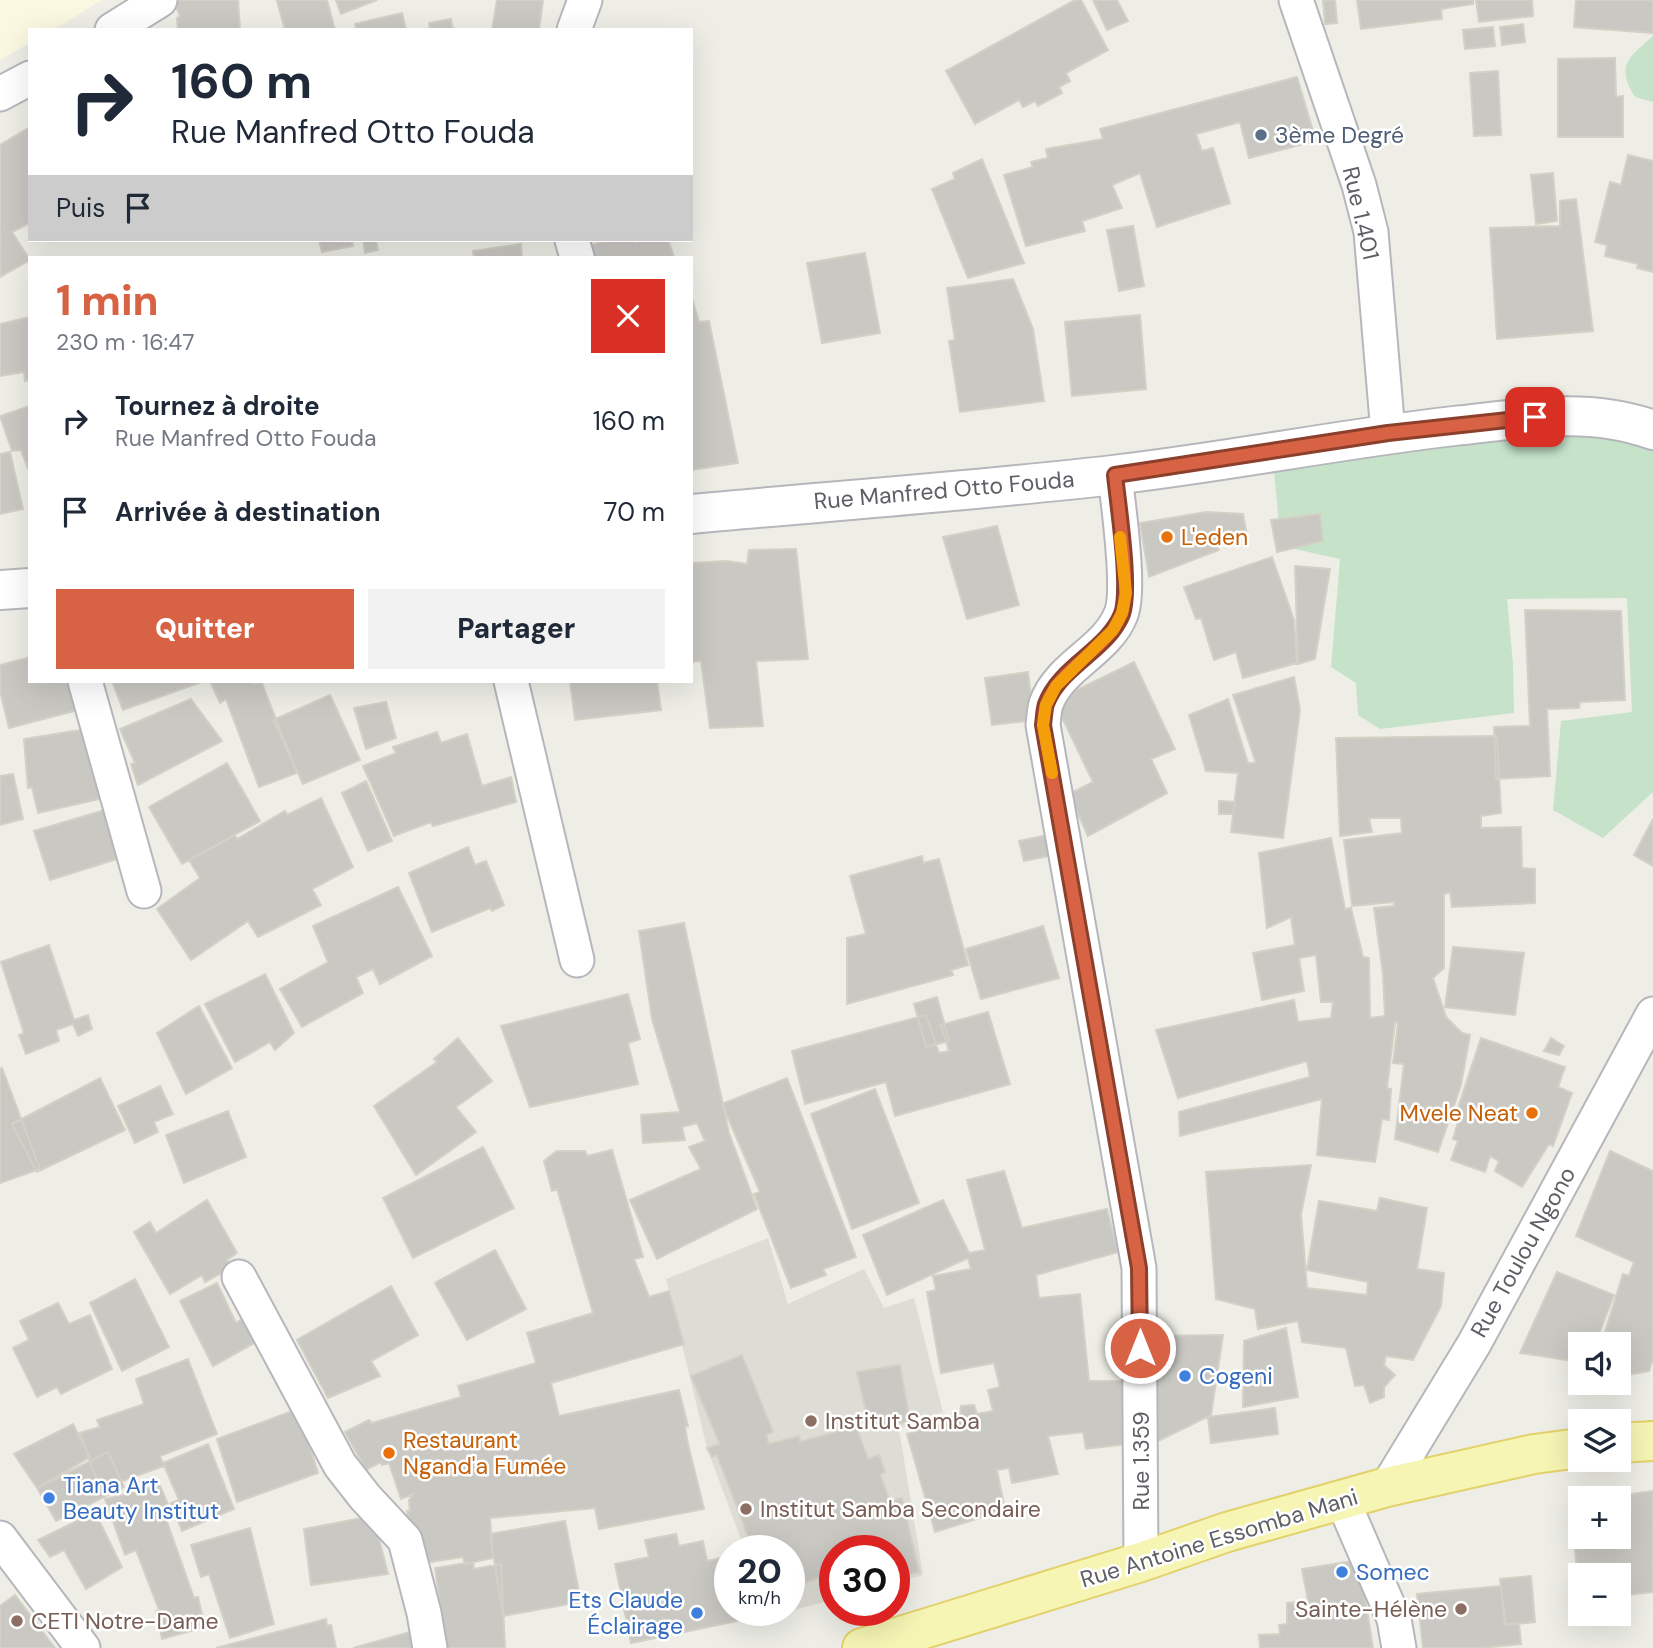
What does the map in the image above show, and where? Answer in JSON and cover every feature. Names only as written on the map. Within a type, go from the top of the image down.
[{"type":"main road","points":[[1631,1442],[1653,1441]]},
{"type":"main road","name":"Rue Antoine Essomba Mani","points":[[862,1648],[1141,1562],[1227,1532],[1342,1499],[1534,1454],[1568,1450]]},
{"type":"street","points":[[115,28],[160,0]]},
{"type":"street","points":[[575,28],[585,0]]},
{"type":"street","name":"Rue 1.401","points":[[1296,0],[1359,185],[1371,232],[1388,433]]},
{"type":"street","points":[[0,94],[28,79]]},
{"type":"street","name":"Rue Manfred Otto Fouda","points":[[693,514],[1115,475],[1388,433],[1535,417],[1585,415],[1653,430]]},
{"type":"street","name":"Rue 1.359","points":[[1115,475],[1126,593],[1122,613],[1113,630],[1056,686],[1046,705],[1043,725],[1139,1268],[1141,1562]]},
{"type":"street","points":[[0,590],[28,588]]},
{"type":"street","points":[[86,683],[144,891]]},
{"type":"street","points":[[511,683],[577,960]]},
{"type":"street","name":"Rue Toulou Ngono","points":[[1387,1487],[1474,1344],[1653,1014]]},
{"type":"street","points":[[239,1277],[340,1465],[405,1540],[430,1648]]},
{"type":"street","points":[[1342,1499],[1394,1619],[1399,1648]]},
{"type":"street","points":[[0,1538],[83,1648]]},
{"type":"shaded area","points":[[0,0],[102,0],[56,28],[28,28],[28,44],[0,60]]},
{"type":"shaded area","name":"Institut Samba","points":[[768,1238],[788,1304],[864,1269],[884,1308],[914,1298],[943,1412],[899,1429],[923,1575],[910,1579],[910,1535],[819,1535],[819,1603],[805,1607],[805,1535],[739,1535],[707,1448],[666,1279]]},
{"type":"green space","points":[[1653,36],[1653,102],[1635,97],[1626,77],[1626,70],[1631,56]]},
{"type":"green space","points":[[1572,426],[1653,448],[1653,792],[1603,838],[1553,810],[1561,721],[1632,712],[1627,598],[1507,599],[1514,713],[1380,729],[1358,715],[1356,683],[1331,667],[1340,559],[1281,546],[1274,470]]},
{"type":"building","points":[[238,0],[240,28],[178,28],[177,18],[180,16],[174,2]]},
{"type":"building","points":[[327,0],[334,28],[284,28],[277,1]]},
{"type":"building","points":[[336,0],[377,0],[341,14]]},
{"type":"building","points":[[497,0],[543,0],[539,28],[492,28]]},
{"type":"building","points":[[1075,0],[1081,0],[1108,50],[1066,73],[1070,81],[1059,87],[1062,93],[1038,106],[1035,101],[1023,107],[1019,100],[975,124],[946,71]]},
{"type":"building","points":[[1093,0],[1117,0],[1128,21],[1107,30]]},
{"type":"building","points":[[1323,0],[1335,0],[1337,23],[1325,24]]},
{"type":"building","points":[[1357,0],[1473,0],[1473,4],[1441,9],[1442,19],[1361,29]]},
{"type":"building","points":[[1476,0],[1532,0],[1533,16],[1479,22]]},
{"type":"building","points":[[1576,0],[1653,0],[1653,33],[1574,27]]},
{"type":"building","points":[[402,13],[406,28],[356,28],[355,24]]},
{"type":"building","points":[[451,19],[453,28],[430,28],[429,23]]},
{"type":"building","points":[[1523,24],[1525,42],[1502,45],[1500,27]]},
{"type":"building","points":[[1493,27],[1495,46],[1465,49],[1463,30]]},
{"type":"building","points":[[1615,58],[1616,97],[1623,96],[1623,137],[1558,137],[1558,59]]},
{"type":"building","points":[[1498,71],[1501,135],[1474,136],[1470,73]]},
{"type":"building","points":[[1297,77],[1316,141],[1249,158],[1240,122],[1196,134],[1202,151],[1213,148],[1230,203],[1157,227],[1140,173],[1112,185],[1122,208],[1082,221],[1085,231],[1026,246],[1004,175],[1033,167],[1031,162],[1048,158],[1046,149],[1103,139],[1100,129]]},
{"type":"building","points":[[28,128],[28,224],[12,232],[28,261],[0,277],[0,145]]},
{"type":"building","points":[[1628,155],[1653,161],[1653,272],[1637,268],[1638,264],[1605,256],[1607,245],[1595,242],[1610,182],[1621,185]]},
{"type":"building","points":[[982,159],[1024,263],[968,278],[932,189],[955,179],[953,173]]},
{"type":"building","points":[[1553,173],[1557,221],[1536,224],[1531,175]]},
{"type":"building","points":[[1576,199],[1593,331],[1497,339],[1490,228],[1560,226],[1560,201]]},
{"type":"building","points":[[1133,226],[1144,286],[1119,291],[1107,230]]},
{"type":"building","points":[[320,242],[352,242],[353,246],[322,252]]},
{"type":"building","points":[[363,242],[376,242],[378,250],[365,253]]},
{"type":"building","points":[[602,242],[669,242],[674,256],[585,256],[582,248]]},
{"type":"building","points":[[521,244],[522,256],[474,256],[473,251]]},
{"type":"building","points":[[865,253],[880,333],[822,343],[807,263]]},
{"type":"building","points":[[1013,279],[1033,329],[1044,401],[960,412],[949,341],[955,340],[947,288]]},
{"type":"building","points":[[693,302],[699,322],[709,321],[738,463],[693,470]]},
{"type":"building","points":[[1140,315],[1146,389],[1072,396],[1065,322]]},
{"type":"building","points":[[28,317],[28,380],[25,381],[24,372],[0,376],[0,324]]},
{"type":"building","points":[[28,407],[28,469],[21,450],[12,451],[0,416]]},
{"type":"building","points":[[10,452],[23,509],[0,514],[0,454]]},
{"type":"building","points":[[1206,512],[1243,514],[1247,535],[1216,541],[1219,550],[1149,577],[1140,523]]},
{"type":"building","points":[[1320,514],[1323,541],[1277,552],[1271,520]]},
{"type":"building","points":[[997,526],[1019,605],[967,619],[943,537]]},
{"type":"building","points":[[796,549],[808,659],[756,661],[763,726],[710,728],[701,661],[693,662],[693,563],[727,561],[747,564],[749,550]]},
{"type":"building","points":[[1272,557],[1294,620],[1297,663],[1243,678],[1236,652],[1214,660],[1201,618],[1196,619],[1184,587]]},
{"type":"building","points":[[1295,566],[1330,569],[1315,659],[1298,664]]},
{"type":"building","points":[[1525,610],[1621,611],[1625,700],[1580,702],[1579,708],[1547,709],[1550,776],[1496,779],[1494,727],[1530,726]]},
{"type":"building","points":[[28,658],[28,683],[70,683],[78,710],[9,728],[0,691],[0,665]]},
{"type":"building","points":[[1134,662],[1175,749],[1151,759],[1167,793],[1088,836],[1069,794],[1093,782],[1054,701]]},
{"type":"building","points":[[1028,672],[1034,720],[992,725],[985,678]]},
{"type":"building","points":[[1294,677],[1300,710],[1283,838],[1231,832],[1238,773],[1206,771],[1189,715],[1228,699],[1248,763],[1256,763],[1233,695]]},
{"type":"building","points":[[113,683],[198,683],[123,710]]},
{"type":"building","points":[[211,683],[262,683],[297,773],[259,787],[226,699],[220,703]]},
{"type":"building","points":[[570,683],[657,683],[661,710],[575,720]]},
{"type":"building","points":[[330,695],[360,760],[303,784],[273,720]]},
{"type":"building","points":[[191,699],[222,741],[138,785],[131,764],[135,763],[120,729]]},
{"type":"building","points":[[386,702],[396,738],[366,749],[354,708]]},
{"type":"building","points":[[93,728],[108,797],[38,813],[32,787],[28,788],[24,739]]},
{"type":"building","points":[[437,732],[441,743],[467,734],[482,786],[511,777],[516,802],[433,826],[431,822],[394,836],[363,766],[396,753],[393,747]]},
{"type":"building","points":[[1497,736],[1501,813],[1481,816],[1481,828],[1521,827],[1522,868],[1535,869],[1535,903],[1452,907],[1450,892],[1444,894],[1444,968],[1433,978],[1446,1017],[1462,1033],[1470,1035],[1461,1085],[1438,1152],[1395,1139],[1404,1064],[1393,1063],[1398,1023],[1395,1022],[1387,1088],[1391,1089],[1389,1120],[1382,1119],[1375,1162],[1317,1155],[1322,1099],[1180,1136],[1179,1112],[1310,1077],[1307,1061],[1178,1098],[1156,1030],[1294,1000],[1298,1022],[1331,1018],[1333,1002],[1321,1002],[1316,955],[1299,958],[1304,991],[1262,1000],[1253,953],[1295,945],[1291,917],[1267,928],[1259,853],[1331,838],[1345,909],[1351,908],[1363,957],[1369,958],[1370,1018],[1385,1016],[1383,974],[1374,908],[1394,906],[1394,902],[1352,906],[1344,840],[1402,833],[1401,818],[1369,818],[1372,832],[1340,836],[1336,738]]},
{"type":"building","points":[[227,763],[260,821],[182,864],[149,807]]},
{"type":"building","points":[[13,774],[23,819],[0,825],[0,776]]},
{"type":"building","points":[[366,781],[392,841],[368,851],[342,793]]},
{"type":"building","points":[[321,798],[353,867],[312,889],[321,905],[258,937],[248,921],[191,960],[157,909],[200,878],[189,860],[235,835],[237,839],[285,811],[287,815]]},
{"type":"building","points":[[1219,801],[1235,802],[1233,814],[1219,814]]},
{"type":"building","points":[[105,810],[120,858],[50,880],[34,831]]},
{"type":"building","points":[[1653,819],[1653,866],[1634,855]]},
{"type":"building","points":[[1048,835],[1053,855],[1024,861],[1019,841]]},
{"type":"building","points":[[468,847],[475,865],[486,861],[504,905],[492,911],[490,908],[432,932],[409,873]]},
{"type":"building","points":[[922,856],[923,863],[939,859],[968,965],[951,970],[953,975],[847,1004],[847,938],[866,934],[850,876]]},
{"type":"building","points":[[398,887],[432,956],[380,984],[373,969],[356,977],[363,993],[302,1027],[280,989],[328,962],[313,926]]},
{"type":"building","points":[[684,923],[729,1133],[757,1209],[657,1259],[630,1200],[701,1169],[689,1147],[705,1141],[697,1123],[682,1127],[685,1140],[643,1143],[641,1115],[680,1112],[652,1019],[639,931]]},
{"type":"building","points":[[1043,926],[1059,978],[981,999],[966,949]]},
{"type":"building","points":[[49,945],[74,1020],[88,1015],[92,1029],[78,1036],[73,1024],[56,1030],[59,1041],[26,1054],[19,1035],[24,1033],[1,962]]},
{"type":"building","points":[[1453,947],[1524,953],[1515,1015],[1445,1007]]},
{"type":"building","points":[[265,974],[294,1033],[275,1050],[270,1042],[235,1062],[205,1004]]},
{"type":"building","points":[[628,994],[640,1039],[628,1043],[638,1084],[530,1107],[501,1026]]},
{"type":"building","points":[[937,997],[949,1041],[926,1047],[914,1004]]},
{"type":"building","points":[[199,1006],[232,1068],[186,1094],[157,1033]]},
{"type":"building","points":[[988,1012],[1010,1084],[895,1116],[886,1082],[805,1104],[792,1051],[926,1015],[939,1053],[949,1051],[941,1025]]},
{"type":"building","points":[[458,1038],[492,1081],[456,1107],[476,1132],[416,1175],[374,1106],[437,1062],[434,1059]]},
{"type":"building","points":[[1481,1038],[1565,1067],[1558,1087],[1572,1093],[1553,1146],[1549,1144],[1522,1187],[1495,1171],[1499,1161],[1490,1156],[1485,1172],[1451,1160],[1458,1141],[1453,1139],[1460,1115],[1456,1114]]},
{"type":"building","points":[[1551,1038],[1564,1046],[1559,1055],[1544,1051]]},
{"type":"building","points":[[2,1068],[40,1169],[0,1183],[0,1069]]},
{"type":"building","points":[[100,1078],[125,1130],[37,1172],[12,1124]]},
{"type":"building","points":[[787,1078],[856,1257],[823,1269],[826,1275],[791,1288],[754,1194],[760,1192],[722,1104]]},
{"type":"building","points":[[160,1086],[173,1114],[154,1122],[158,1132],[135,1143],[118,1106]]},
{"type":"building","points":[[875,1089],[919,1203],[852,1229],[811,1114]]},
{"type":"building","points":[[228,1111],[246,1157],[184,1183],[166,1135]]},
{"type":"building","points":[[483,1147],[514,1208],[413,1258],[383,1198]]},
{"type":"building","points":[[612,1150],[643,1257],[634,1259],[649,1297],[669,1291],[684,1344],[551,1383],[559,1416],[679,1390],[688,1426],[685,1427],[688,1444],[704,1509],[599,1529],[595,1508],[490,1518],[493,1558],[465,1564],[463,1557],[417,1564],[407,1511],[410,1511],[409,1500],[413,1494],[401,1499],[389,1463],[382,1465],[381,1462],[366,1470],[345,1432],[369,1420],[372,1423],[461,1397],[458,1386],[536,1363],[527,1333],[593,1313],[557,1189],[552,1191],[544,1161],[557,1151],[585,1151],[587,1156]]},
{"type":"building","points":[[1610,1151],[1653,1171],[1653,1359],[1649,1371],[1631,1374],[1631,1332],[1605,1332],[1623,1274],[1629,1276],[1634,1262],[1576,1236]]},
{"type":"building","points":[[1311,1165],[1301,1214],[1307,1288],[1367,1295],[1368,1282],[1307,1270],[1319,1201],[1377,1211],[1380,1198],[1427,1208],[1417,1269],[1444,1273],[1441,1306],[1413,1360],[1386,1356],[1384,1365],[1395,1375],[1384,1387],[1384,1397],[1370,1403],[1364,1385],[1355,1386],[1346,1348],[1302,1342],[1298,1321],[1258,1329],[1255,1309],[1216,1299],[1206,1172]]},
{"type":"building","points":[[1004,1171],[1022,1228],[1107,1209],[1118,1252],[1036,1275],[1039,1298],[1080,1294],[1089,1381],[1126,1381],[1136,1443],[1086,1449],[1083,1432],[1048,1436],[1058,1474],[1012,1483],[1009,1468],[997,1470],[1005,1510],[935,1532],[907,1434],[960,1418],[961,1406],[974,1405],[977,1414],[993,1411],[988,1390],[1000,1387],[994,1363],[941,1373],[927,1292],[936,1290],[933,1276],[971,1269],[968,1258],[887,1295],[863,1235],[943,1200],[969,1253],[985,1250],[967,1180]]},
{"type":"building","points":[[207,1200],[237,1253],[227,1260],[232,1267],[205,1282],[202,1275],[170,1294],[134,1232],[150,1222],[156,1233]]},
{"type":"building","points":[[495,1250],[526,1309],[467,1340],[435,1283]]},
{"type":"building","points":[[1557,1272],[1614,1295],[1600,1332],[1568,1332],[1568,1360],[1520,1353]]},
{"type":"building","points":[[135,1279],[169,1347],[122,1371],[90,1303]]},
{"type":"building","points":[[217,1283],[236,1323],[242,1319],[254,1343],[213,1366],[180,1301]]},
{"type":"building","points":[[391,1286],[418,1335],[371,1361],[380,1376],[328,1398],[297,1340]]},
{"type":"building","points":[[58,1303],[69,1324],[90,1315],[112,1369],[61,1394],[57,1387],[37,1397],[13,1348],[29,1340],[20,1321]]},
{"type":"building","points":[[1286,1328],[1298,1397],[1243,1407],[1244,1341]]},
{"type":"building","name":"Cogeni","points":[[1223,1335],[1211,1415],[1154,1443],[1151,1336]]},
{"type":"building","points":[[742,1355],[773,1432],[766,1435],[769,1444],[799,1436],[800,1442],[856,1426],[868,1459],[879,1455],[885,1472],[880,1474],[890,1501],[902,1498],[919,1572],[910,1574],[910,1535],[819,1535],[819,1577],[805,1583],[805,1535],[747,1535],[717,1455],[712,1457],[707,1448],[720,1444],[691,1376]]},
{"type":"building","points":[[188,1359],[217,1434],[160,1456],[164,1466],[100,1489],[80,1433],[100,1427],[97,1420],[144,1404],[136,1379]]},
{"type":"building","points":[[900,1365],[910,1421],[870,1429],[857,1372]]},
{"type":"building","points":[[303,1407],[314,1441],[309,1444],[318,1473],[237,1502],[217,1439]]},
{"type":"building","points":[[1275,1408],[1278,1434],[1211,1443],[1208,1417]]},
{"type":"building","points":[[73,1424],[90,1457],[37,1488],[14,1454]]},
{"type":"building","points":[[208,1444],[234,1509],[182,1531],[171,1503],[179,1500],[163,1463]]},
{"type":"building","points":[[108,1452],[124,1487],[56,1521],[37,1488]]},
{"type":"building","points":[[160,1486],[172,1513],[165,1516],[194,1598],[198,1597],[205,1627],[162,1639],[156,1611],[159,1610],[136,1550],[125,1555],[105,1499]]},
{"type":"building","points":[[1653,1491],[1653,1592],[1631,1595],[1631,1563],[1576,1563],[1575,1549],[1631,1549],[1631,1494]]},
{"type":"building","points":[[95,1512],[122,1567],[86,1589],[64,1550],[50,1557],[38,1540]]},
{"type":"building","points":[[373,1516],[388,1574],[311,1585],[304,1529]]},
{"type":"building","points":[[565,1521],[581,1602],[503,1616],[490,1534]]},
{"type":"building","points":[[250,1528],[274,1624],[230,1638],[209,1574],[201,1577],[191,1545]]},
{"type":"building","points":[[676,1534],[679,1546],[703,1541],[707,1561],[714,1559],[714,1626],[631,1643],[615,1564],[649,1557],[645,1540]]},
{"type":"building","points":[[1359,1560],[1373,1648],[1260,1648],[1259,1635],[1280,1634],[1279,1625],[1287,1624],[1287,1603],[1308,1601],[1302,1569]]},
{"type":"building","points":[[473,1562],[474,1569],[501,1564],[505,1648],[446,1648],[435,1568]]},
{"type":"building","points":[[1531,1576],[1535,1622],[1506,1625],[1500,1579]]},
{"type":"building","name":"Sainte-Hélène","points":[[1501,1586],[1505,1624],[1519,1623],[1521,1644],[1481,1648],[1423,1648],[1417,1594]]},
{"type":"building","name":"CETI Notre-Dame","points":[[15,1595],[55,1648],[0,1648],[0,1606]]},
{"type":"building","points":[[326,1619],[327,1626],[331,1625],[336,1648],[216,1648]]},
{"type":"building","points":[[410,1632],[413,1648],[353,1648]]},
{"type":"slow traffic","points":[[1052,773],[1043,725],[1046,705],[1056,686],[1113,630],[1122,613],[1126,593],[1120,537]]},
{"type":"place","name":"3ème Degré","points":[[1261,135]]},
{"type":"place","name":"L'eden","points":[[1167,537]]},
{"type":"place","name":"Mvele Neat","points":[[1532,1113]]},
{"type":"place","name":"Cogeni","points":[[1185,1376]]},
{"type":"place","name":"Institut Samba","points":[[811,1421]]},
{"type":"place","name":"Restaurant Ngand'a Fumée","points":[[389,1453]]},
{"type":"place","name":"Tiana Art Beauty Institut","points":[[49,1498]]},
{"type":"place","name":"Institut Samba Secondaire","points":[[746,1509]]},
{"type":"place","name":"Somec","points":[[1342,1572]]},
{"type":"place","name":"Sainte-Hélène","points":[[1461,1609]]},
{"type":"place","name":"Ets Claude Éclairage","points":[[697,1613]]},
{"type":"place","name":"CETI Notre-Dame","points":[[17,1621]]},
{"type":"route","points":[[1140,1348],[1139,1268],[1043,725],[1046,705],[1056,686],[1113,630],[1122,613],[1126,593],[1115,475],[1388,433],[1535,417]]}]
